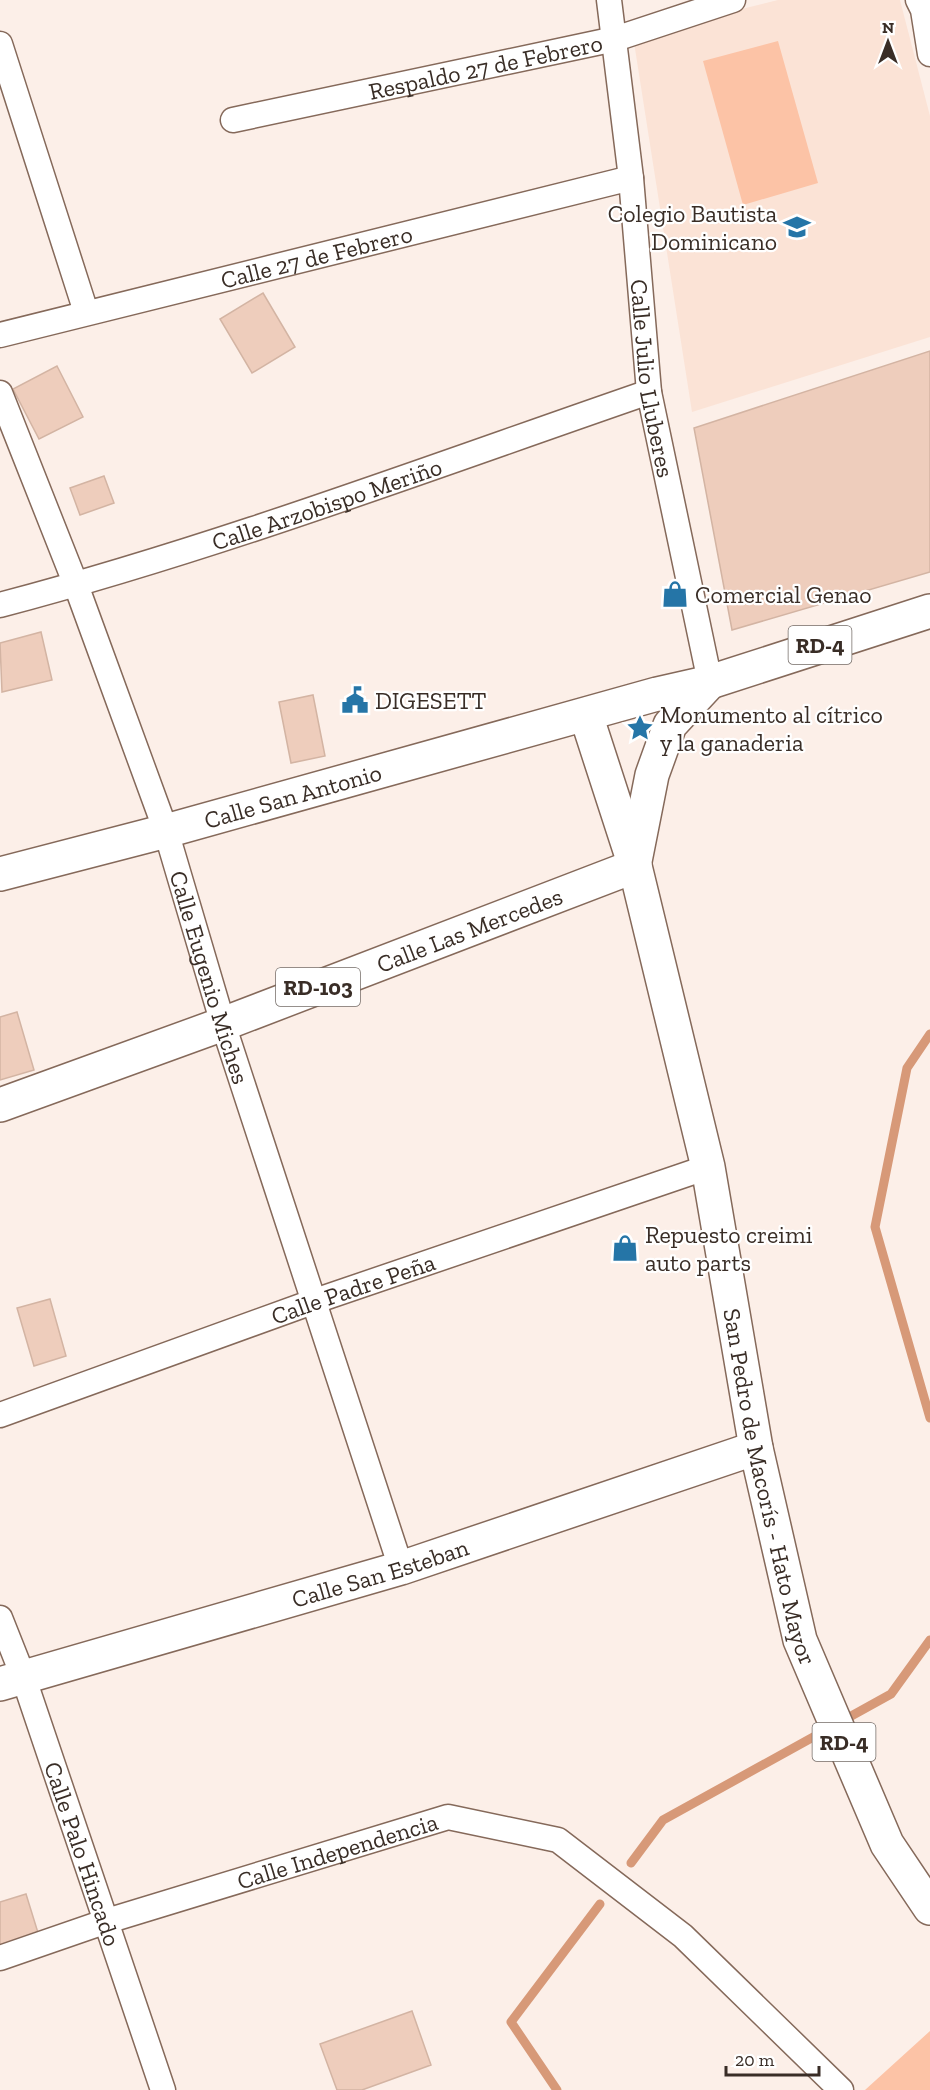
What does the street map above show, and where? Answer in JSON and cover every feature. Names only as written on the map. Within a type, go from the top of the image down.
[{"type":"main road","name":"RD-4","points":[[586,715],[710,682],[930,611]]},
{"type":"main road","name":"San Pedro de Macorís - Hato Mayor","points":[[634,866],[652,775],[670,725],[710,682]]},
{"type":"main road","name":"San Pedro de Macorís - Hato Mayor","points":[[586,715],[634,866],[708,1167],[756,1448],[800,1640],[887,1844],[930,1908]]},
{"type":"main road","name":"Calle San Antonio","points":[[0,874],[166,831],[586,715]]},
{"type":"main road","name":"Calle Las Mercedes","points":[[0,1104],[223,1024],[634,866]]},
{"type":"main road","name":"Calle San Esteban","points":[[11,1680],[401,1568],[756,1448]]},
{"type":"street","name":"Calle Julio Lluberes","points":[[609,0],[631,178],[649,392],[710,682]]},
{"type":"street","name":"Respaldo 27 de Febrero","points":[[233,120],[615,39],[733,0]]},
{"type":"street","points":[[918,0],[923,10],[930,54]]},
{"type":"street","points":[[0,44],[86,312]]},
{"type":"street","name":"Calle 27 de Febrero","points":[[0,335],[631,178]]},
{"type":"street","name":"Calle Arzobispo Meriño","points":[[0,605],[76,585],[254,529],[649,392]]},
{"type":"street","name":"Calle Eugenio Miches","points":[[0,393],[76,585],[166,831],[223,1024],[401,1568]]},
{"type":"street","name":"Calle Padre Peña","points":[[0,1415],[315,1301],[708,1167]]},
{"type":"street","name":"Calle Palo Hincado","points":[[0,1618],[11,1680],[107,1921],[163,2090]]},
{"type":"street","name":"Calle Independencia","points":[[0,1958],[107,1921],[448,1817],[558,1840],[683,1936],[841,2090]]},
{"type":"shaded area","name":"Colegio Bautista Dominicano","points":[[778,0],[900,0],[930,116],[930,337],[692,412],[633,36]]},
{"type":"shaded area","points":[[778,41],[818,183],[743,205],[703,61]]},
{"type":"shaded area","points":[[930,2031],[930,2090],[865,2090]]},
{"type":"building","points":[[263,293],[295,347],[252,373],[220,319]]},
{"type":"building","points":[[930,351],[930,572],[732,630],[694,428]]},
{"type":"building","points":[[57,366],[83,417],[39,439],[13,389]]},
{"type":"building","points":[[104,476],[114,503],[80,515],[70,488]]},
{"type":"building","points":[[41,632],[52,680],[2,692],[0,643]]},
{"type":"building","points":[[313,695],[325,756],[291,763],[279,702]]},
{"type":"building","points":[[17,1012],[34,1070],[0,1080],[0,1017]]},
{"type":"building","points":[[50,1299],[66,1356],[34,1366],[17,1308]]},
{"type":"building","points":[[26,1894],[39,1936],[0,1948],[0,1902]]},
{"type":"building","points":[[412,2011],[431,2065],[362,2090],[337,2090],[320,2044]]},
{"type":"waterway","points":[[930,1034],[907,1068],[875,1227],[930,1418]]},
{"type":"waterway","points":[[631,1863],[663,1820],[891,1694],[930,1640]]},
{"type":"waterway","points":[[557,2090],[511,2022],[600,1904]]},
{"type":"place","name":"Colegio Bautista Dominicano","points":[[797,227]]},
{"type":"place","name":"Comercial Genao","points":[[675,594]]},
{"type":"place","name":"DIGESETT","points":[[355,700]]},
{"type":"place","name":"Monumento al cítrico y la ganaderia","points":[[640,728]]},
{"type":"place","name":"Repuesto creimi auto parts","points":[[625,1248]]}]
